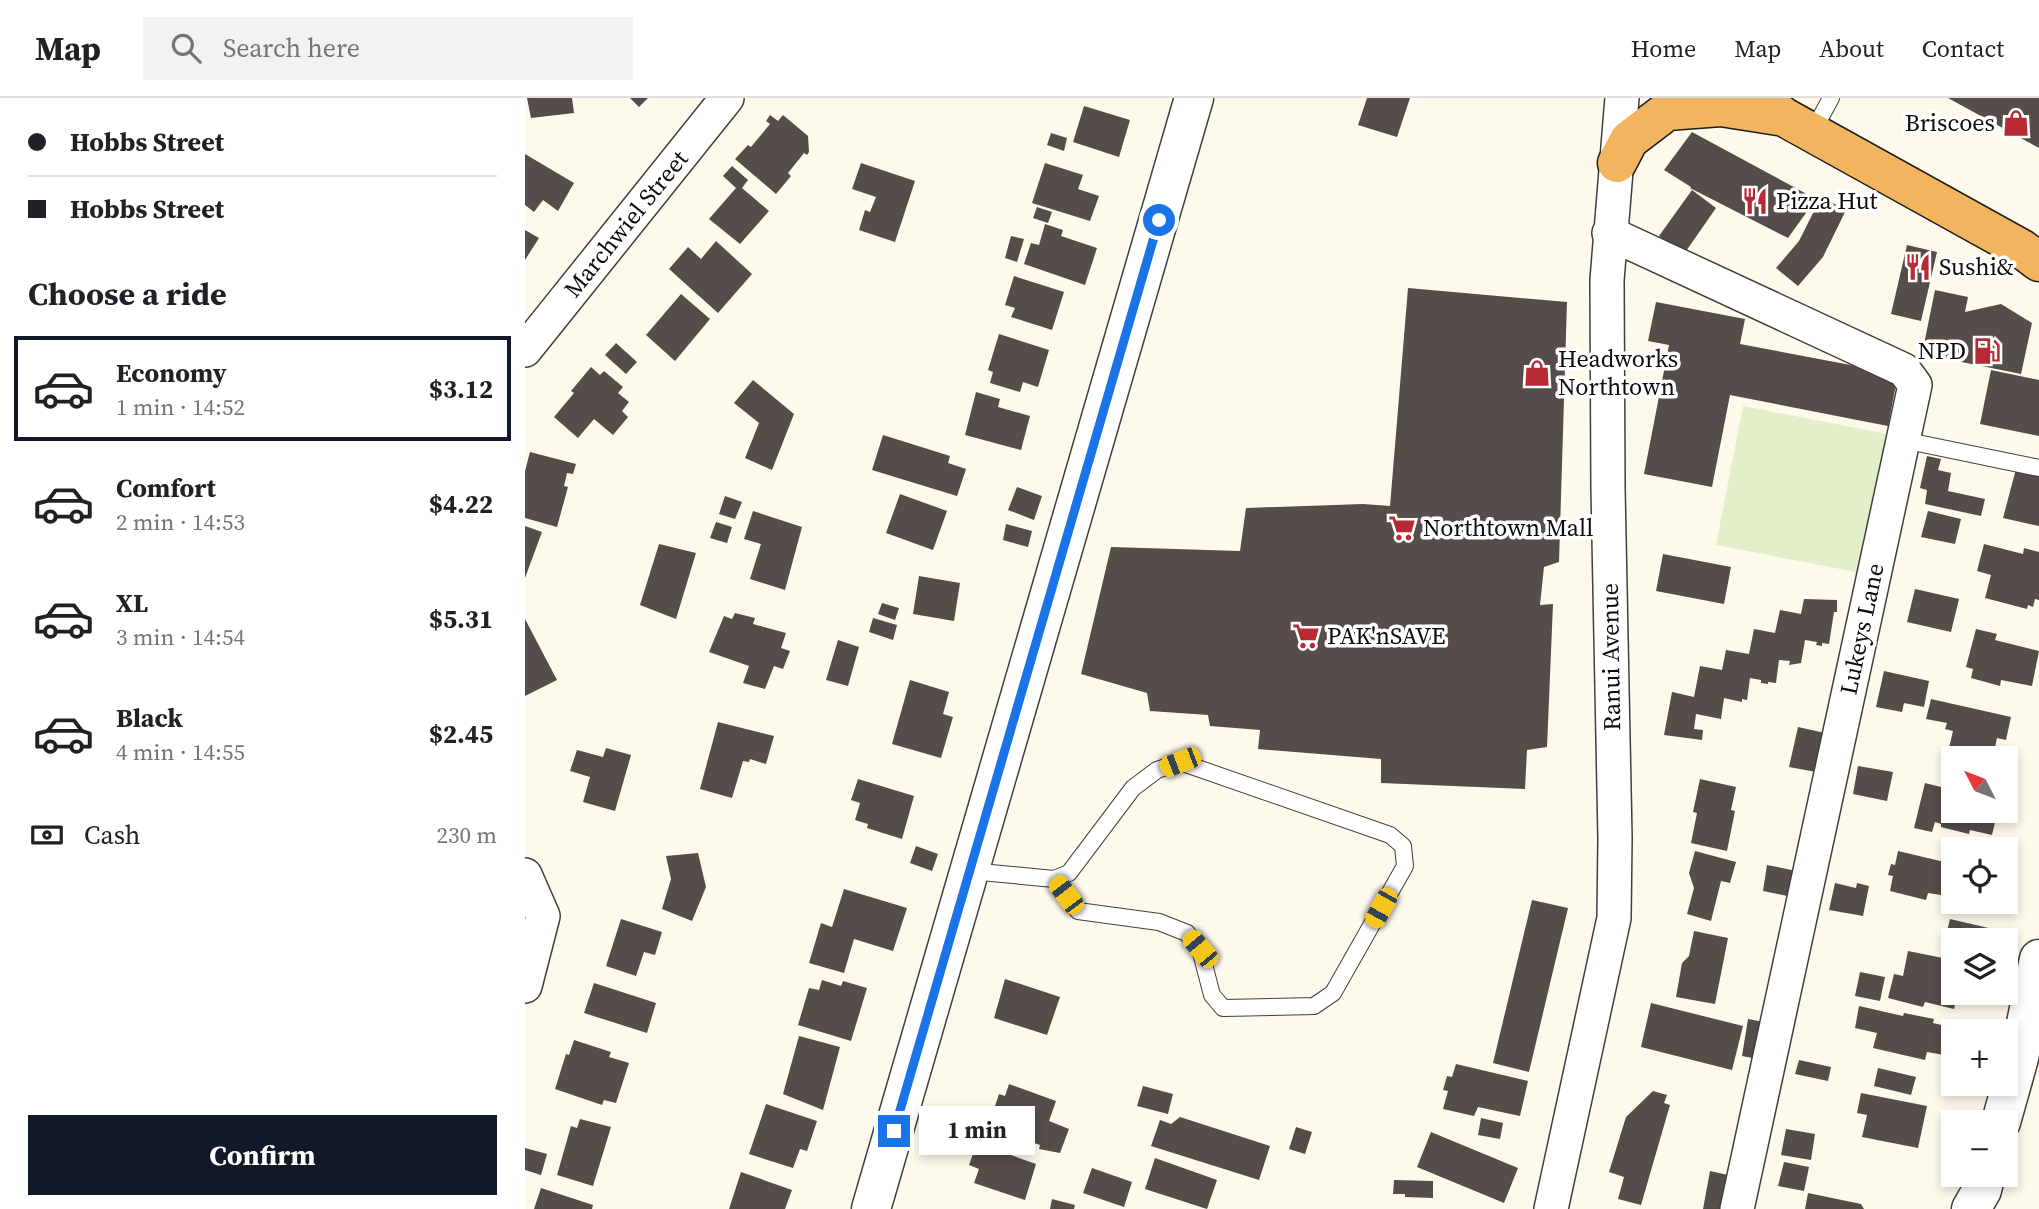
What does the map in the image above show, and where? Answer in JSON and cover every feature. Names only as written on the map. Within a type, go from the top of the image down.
[{"type":"highway","points":[[1617,163],[1629,140],[1667,111],[1721,107],[1784,116],[2022,249],[2039,262]]},
{"type":"street","name":"Marchwiel Street","points":[[525,350],[727,98]]},
{"type":"street","points":[[871,1209],[1194,98]]},
{"type":"street","name":"Ranui Avenue","points":[[1551,1209],[1613,918],[1615,838],[1607,280],[1622,98]]},
{"type":"street","name":"Lukeys Lane","points":[[1609,233],[1904,370],[1915,385],[1737,1209]]},
{"type":"street","points":[[525,875],[543,916],[525,986]]},
{"type":"street","points":[[2004,1110],[2019,1058],[2039,959]]},
{"type":"street","points":[[1971,1209],[1983,1187]]},
{"type":"lane","points":[[1784,116],[1831,98]]},
{"type":"lane","points":[[1903,440],[2039,468]]},
{"type":"lane","points":[[970,872],[1054,879],[1069,873],[1133,788],[1157,770],[1180,762],[1390,835],[1403,846],[1405,866],[1333,993],[1314,1006],[1300,1007],[1223,1009],[1212,995],[1200,949],[1187,933],[1159,922],[1078,911],[1054,879]]},
{"type":"green space","points":[[1743,406],[1893,435],[1866,574],[1716,545]]},
{"type":"building","points":[[527,98],[572,98],[574,113],[531,118]]},
{"type":"building","points":[[630,98],[648,98],[639,107]]},
{"type":"building","points":[[1367,98],[1410,98],[1397,137],[1358,125]]},
{"type":"building","name":"Briscoes","points":[[1948,98],[2039,98],[2039,148]]},
{"type":"building","points":[[1084,106],[1130,120],[1119,157],[1073,142]]},
{"type":"building","points":[[770,115],[778,121],[783,115],[808,136],[809,152],[807,155],[804,153],[788,173],[791,176],[776,194],[735,159],[748,145],[751,147],[770,124],[766,121]]},
{"type":"building","points":[[1692,132],[1816,199],[1788,238],[1690,188],[1664,170]]},
{"type":"building","points":[[1051,133],[1067,138],[1064,151],[1047,145]]},
{"type":"building","points":[[525,154],[574,183],[558,211],[543,200],[534,212],[525,205]]},
{"type":"building","points":[[861,163],[915,181],[895,242],[859,230],[865,210],[870,212],[876,197],[852,189]]},
{"type":"building","points":[[1045,163],[1083,175],[1078,189],[1099,196],[1090,221],[1032,203]]},
{"type":"building","points":[[732,166],[748,180],[742,188],[769,211],[740,244],[709,219],[736,188],[723,176]]},
{"type":"building","points":[[1692,190],[1716,208],[1684,254],[1659,236]]},
{"type":"building","points":[[1821,197],[1846,210],[1823,257],[1798,286],[1776,268],[1799,241]]},
{"type":"building","points":[[1037,207],[1052,212],[1048,223],[1033,218]]},
{"type":"building","points":[[1045,224],[1063,230],[1061,236],[1097,248],[1085,285],[1024,264],[1031,243],[1039,245]]},
{"type":"building","points":[[525,230],[539,238],[525,260]]},
{"type":"building","points":[[1011,236],[1024,239],[1017,262],[1005,258]]},
{"type":"building","points":[[716,241],[752,274],[718,313],[669,269],[688,247],[701,259]]},
{"type":"building","points":[[1907,245],[1937,252],[1921,321],[1891,314]]},
{"type":"building","points":[[1014,276],[1064,292],[1052,330],[1011,317],[1015,308],[1005,305]]},
{"type":"building","name":"Northtown Mall","points":[[1408,288],[1567,302],[1559,562],[1544,567],[1540,605],[1553,604],[1547,747],[1527,750],[1525,789],[1381,783],[1381,759],[1258,749],[1260,730],[1210,726],[1208,715],[1150,711],[1147,693],[1081,674],[1111,547],[1240,551],[1246,508],[1363,504],[1390,506]]},
{"type":"building","points":[[1935,290],[1968,297],[1965,312],[2001,304],[2032,323],[2021,374],[1922,354]]},
{"type":"building","points":[[681,294],[710,319],[675,361],[646,335]]},
{"type":"building","points":[[1656,302],[1745,319],[1740,344],[1898,374],[1888,426],[1730,395],[1712,487],[1644,474],[1669,345],[1648,341]]},
{"type":"building","points":[[999,334],[1049,350],[1038,387],[1023,382],[1020,392],[990,383],[993,372],[988,370]]},
{"type":"building","points":[[616,343],[637,362],[626,374],[605,355]]},
{"type":"building","points":[[591,367],[600,375],[604,371],[623,387],[618,393],[629,402],[622,411],[628,417],[613,435],[594,419],[578,438],[554,417]]},
{"type":"building","points":[[1991,370],[2039,380],[2039,436],[1980,424]]},
{"type":"building","points":[[753,380],[794,414],[772,470],[745,458],[759,423],[734,403]]},
{"type":"building","points":[[976,392],[1000,399],[998,407],[1030,416],[1021,450],[965,435]]},
{"type":"building","points":[[883,435],[950,456],[948,463],[966,469],[957,496],[872,470]]},
{"type":"building","points":[[530,452],[576,464],[573,474],[567,473],[564,486],[568,487],[557,527],[525,518],[525,471]]},
{"type":"building","points":[[1927,456],[1941,459],[1938,470],[1951,473],[1948,491],[1985,499],[1981,516],[1925,504],[1927,490],[1920,488]]},
{"type":"building","points":[[2016,469],[2039,475],[2039,526],[2003,518]]},
{"type":"building","points":[[1017,487],[1042,496],[1034,520],[1008,510]]},
{"type":"building","points":[[900,494],[947,511],[933,550],[886,533]]},
{"type":"building","points":[[725,496],[742,502],[735,519],[719,514]]},
{"type":"building","points":[[753,511],[802,527],[785,590],[750,579],[761,544],[744,539]]},
{"type":"building","points":[[1928,511],[1961,519],[1955,544],[1921,537]]},
{"type":"building","points":[[716,522],[732,527],[727,543],[710,538]]},
{"type":"building","points":[[1006,524],[1032,531],[1028,547],[1003,540]]},
{"type":"building","points":[[525,526],[542,532],[525,578]]},
{"type":"building","points":[[659,544],[696,553],[676,619],[640,605]]},
{"type":"building","points":[[1984,544],[2023,554],[2024,548],[2039,552],[2039,600],[2035,599],[2033,607],[2028,605],[2027,609],[1985,598],[1991,575],[1977,571]]},
{"type":"building","points":[[1663,554],[1731,567],[1724,604],[1656,591]]},
{"type":"building","points":[[919,576],[960,583],[954,621],[913,614]]},
{"type":"building","points":[[1915,589],[1959,599],[1951,632],[1907,622]]},
{"type":"building","points":[[1804,599],[1837,600],[1837,612],[1834,612],[1829,644],[1816,645],[1817,642],[1805,640],[1801,663],[1789,665],[1790,661],[1779,660],[1776,683],[1761,683],[1761,680],[1750,678],[1747,700],[1742,699],[1742,702],[1724,698],[1721,719],[1696,714],[1694,729],[1703,730],[1702,740],[1664,735],[1672,692],[1694,697],[1700,666],[1722,670],[1726,650],[1749,654],[1754,629],[1775,633],[1780,610],[1801,614]]},
{"type":"building","points":[[882,603],[899,608],[895,620],[878,614]]},
{"type":"building","points":[[735,613],[755,618],[753,624],[786,633],[781,648],[790,651],[783,669],[774,666],[765,689],[743,683],[749,666],[709,652],[724,616],[732,619]]},
{"type":"building","points":[[873,618],[897,625],[893,640],[869,632]]},
{"type":"building","points":[[525,619],[557,680],[525,696]]},
{"type":"building","points":[[1976,629],[1997,634],[1995,640],[2039,651],[2032,686],[2001,680],[2000,686],[1971,678],[1973,669],[1966,667]]},
{"type":"building","points":[[838,640],[859,647],[848,686],[826,680]]},
{"type":"building","points":[[1884,671],[1929,681],[1924,707],[1904,703],[1902,712],[1876,707]]},
{"type":"building","points":[[910,680],[949,692],[943,714],[953,717],[941,758],[892,744]]},
{"type":"building","points":[[1931,699],[2011,717],[2006,740],[1997,738],[1995,746],[1949,746],[1953,731],[1945,729],[1947,723],[1926,719]]},
{"type":"building","points":[[718,722],[774,736],[766,764],[750,759],[749,762],[743,761],[732,798],[700,789]]},
{"type":"building","points":[[1798,727],[1825,733],[1816,772],[1789,767]]},
{"type":"building","points":[[606,748],[631,755],[615,811],[583,802],[590,777],[570,771],[577,750],[603,757]]},
{"type":"building","points":[[1858,766],[1893,772],[1887,801],[1853,794]]},
{"type":"building","points":[[858,779],[914,796],[902,839],[867,828],[868,824],[855,820],[860,803],[851,800]]},
{"type":"building","points":[[1700,779],[1736,787],[1731,810],[1735,811],[1727,851],[1691,843],[1697,813],[1693,812]]},
{"type":"building","points":[[1925,783],[1941,787],[1941,823],[1995,823],[1992,835],[1970,830],[1969,834],[1941,827],[1941,824],[1935,822],[1932,832],[1914,828]]},
{"type":"building","points":[[916,846],[938,854],[932,871],[910,863]]},
{"type":"building","points":[[1695,851],[1736,862],[1730,883],[1721,881],[1711,921],[1687,914],[1694,888],[1689,873]]},
{"type":"building","points":[[1898,851],[1941,861],[1941,895],[1928,893],[1926,900],[1890,891],[1893,876],[1888,875],[1891,864],[1895,865]]},
{"type":"building","points":[[698,853],[706,887],[692,921],[662,909],[671,879],[666,856]]},
{"type":"building","points":[[1767,865],[1797,871],[1792,897],[1763,891]]},
{"type":"building","points":[[1835,883],[1856,888],[1857,883],[1869,886],[1863,916],[1829,910]]},
{"type":"building","points":[[844,889],[907,908],[893,951],[854,939],[844,973],[809,963],[821,923],[832,927]]},
{"type":"building","points":[[1532,900],[1568,908],[1529,1072],[1493,1063]]},
{"type":"building","points":[[621,919],[662,932],[655,955],[644,952],[636,976],[606,966]]},
{"type":"building","points":[[1950,919],[1989,928],[1948,928]]},
{"type":"building","points":[[1694,931],[1728,938],[1715,1004],[1676,997],[1682,963],[1689,956]]},
{"type":"building","points":[[1908,951],[1941,958],[1941,1005],[1955,1005],[1954,1009],[1925,1002],[1923,1007],[1888,998],[1894,974],[1903,976]]},
{"type":"building","points":[[1860,972],[1885,977],[1880,1001],[1855,996]]},
{"type":"building","points":[[1005,979],[1060,997],[1047,1035],[994,1018]]},
{"type":"building","points":[[822,980],[841,986],[843,981],[867,988],[851,1041],[798,1025],[809,988],[819,990]]},
{"type":"building","points":[[594,983],[656,1003],[647,1033],[584,1013]]},
{"type":"building","points":[[1651,1003],[1743,1026],[1732,1070],[1641,1047]]},
{"type":"building","points":[[1859,1006],[1903,1016],[1904,1013],[1934,1019],[1933,1023],[1941,1025],[1941,1054],[1927,1052],[1925,1060],[1873,1048],[1877,1033],[1855,1028]]},
{"type":"building","points":[[1748,1019],[1769,1023],[1763,1060],[1742,1056]]},
{"type":"building","points":[[799,1036],[840,1047],[823,1110],[783,1094]]},
{"type":"building","points":[[574,1040],[611,1052],[609,1057],[629,1063],[616,1103],[604,1100],[602,1105],[555,1089],[566,1054],[569,1055]]},
{"type":"building","points":[[1799,1060],[1831,1067],[1828,1081],[1795,1074]]},
{"type":"building","points":[[1456,1064],[1528,1081],[1520,1116],[1478,1107],[1474,1116],[1443,1109],[1448,1091],[1443,1090],[1447,1076],[1452,1077]]},
{"type":"building","points":[[1878,1068],[1916,1077],[1911,1095],[1874,1086]]},
{"type":"building","points":[[1009,1084],[1056,1101],[1049,1121],[1069,1129],[1060,1153],[1039,1149],[1040,1145],[991,1128],[994,1120],[991,1118],[999,1094],[1005,1096]]},
{"type":"building","points":[[1143,1086],[1173,1094],[1168,1114],[1137,1106]]},
{"type":"building","points":[[1653,1091],[1667,1095],[1664,1103],[1670,1105],[1641,1205],[1618,1199],[1624,1177],[1609,1172],[1626,1117]]},
{"type":"building","points":[[1861,1093],[1927,1106],[1918,1148],[1862,1137],[1867,1115],[1857,1113]]},
{"type":"building","points":[[766,1104],[817,1121],[807,1151],[800,1149],[793,1168],[749,1154]]},
{"type":"building","points":[[1180,1117],[1270,1146],[1259,1180],[1151,1146],[1160,1120],[1171,1124]]},
{"type":"building","points":[[1481,1118],[1503,1123],[1500,1139],[1478,1135]]},
{"type":"building","points":[[580,1119],[611,1127],[593,1186],[557,1175],[571,1126],[577,1128]]},
{"type":"building","points":[[1296,1127],[1312,1132],[1305,1154],[1289,1149]]},
{"type":"building","points":[[1786,1129],[1815,1134],[1811,1160],[1781,1155]]},
{"type":"building","points":[[1431,1132],[1518,1168],[1504,1203],[1417,1167]]},
{"type":"building","points":[[977,1143],[1036,1164],[1025,1200],[974,1183],[979,1169],[969,1165]]},
{"type":"building","points":[[525,1148],[547,1154],[541,1175],[525,1170]]},
{"type":"building","points":[[1155,1158],[1217,1180],[1207,1209],[1145,1189]]},
{"type":"building","points":[[1784,1162],[1809,1167],[1804,1191],[1778,1186]]},
{"type":"building","points":[[1092,1168],[1132,1182],[1124,1207],[1083,1193]]},
{"type":"building","points":[[1710,1171],[1737,1177],[1731,1209],[1703,1209]]},
{"type":"building","points":[[741,1172],[792,1190],[785,1209],[729,1209]]},
{"type":"building","points":[[1394,1180],[1433,1181],[1433,1198],[1393,1194]]},
{"type":"building","points":[[541,1188],[593,1205],[592,1209],[534,1209]]},
{"type":"building","points":[[1808,1193],[1861,1204],[1864,1209],[1805,1209]]},
{"type":"building","points":[[1052,1199],[1075,1205],[1074,1209],[1050,1209]]},
{"type":"place","name":"Briscoes","points":[[2016,123]]},
{"type":"place","name":"Pizza Hut","points":[[1755,201]]},
{"type":"place","name":"Sushi&","points":[[1918,267]]},
{"type":"place","name":"NPD","points":[[1987,351]]},
{"type":"place","name":"Headworks Northtown","points":[[1537,373]]},
{"type":"place","name":"Northtown Mall","points":[[1402,528]]},
{"type":"place","name":"PAK'nSAVE","points":[[1306,636]]},
{"type":"route","points":[[894,1131],[1159,220]]}]
